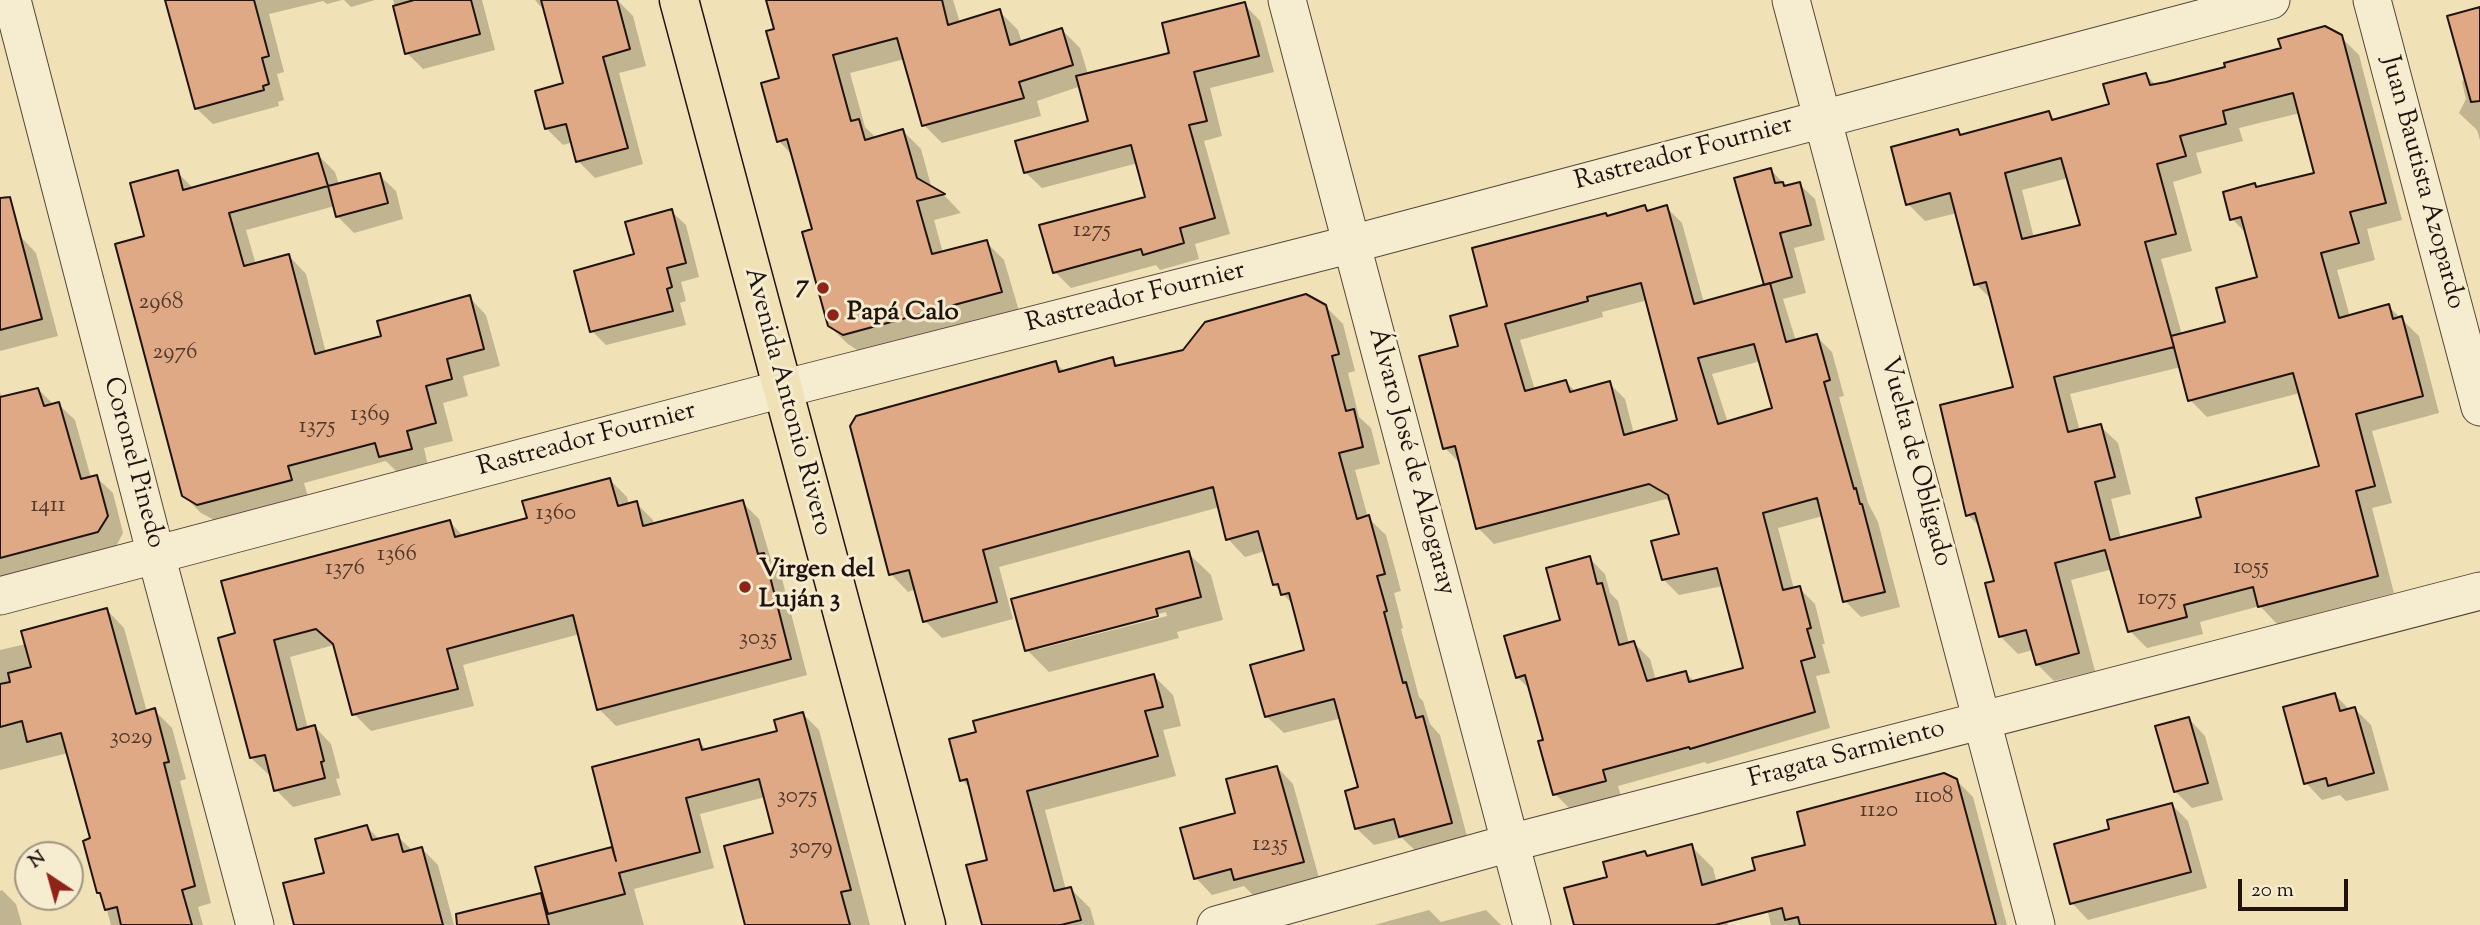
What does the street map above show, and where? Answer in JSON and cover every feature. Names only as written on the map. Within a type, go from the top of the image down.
[{"type":"main road","name":"Avenida Antonio Rivero","points":[[679,0],[926,925]]},
{"type":"street","name":"Coronel Pinedo","points":[[12,0],[255,925]]},
{"type":"street","name":"Álvaro José de Alzogaray","points":[[1287,0],[1532,925]]},
{"type":"street","name":"Vuelta de Obligado","points":[[1791,0],[2036,925]]},
{"type":"street","name":"Rastreador Fournier","points":[[0,596],[782,389],[1352,244],[2271,0]]},
{"type":"street","name":"Juan Bautista Azopardo","points":[[2372,0],[2480,407]]},
{"type":"street","name":"Fragata Sarmiento","points":[[1216,925],[1510,843],[2480,591]]},
{"type":"building","points":[[165,0],[254,0],[269,56],[262,58],[269,84],[263,86],[264,90],[195,109]]},
{"type":"building","points":[[414,0],[471,0],[480,34],[405,54],[393,6]]},
{"type":"building","points":[[541,0],[617,0],[630,49],[603,57],[628,148],[576,162],[566,124],[545,129],[535,91],[563,83]]},
{"type":"building","points":[[766,0],[942,0],[948,25],[1000,9],[1010,45],[1062,28],[1073,65],[1019,82],[1024,98],[922,126],[897,38],[833,55],[851,121],[859,119],[865,140],[903,129],[917,178],[945,194],[917,201],[932,254],[987,240],[1002,292],[843,335],[828,326],[802,232],[812,229],[787,139],[777,142],[761,83],[779,78],[766,31],[774,29]]},
{"type":"building","points":[[1245,2],[1259,56],[1194,72],[1207,121],[1189,125],[1215,218],[1180,228],[1184,243],[1143,255],[1141,249],[1053,273],[1039,225],[1145,197],[1131,145],[1024,173],[1015,141],[1088,121],[1076,76],[1169,53],[1162,23]]},
{"type":"building","points":[[2480,7],[2480,101],[2471,102],[2447,16]]},
{"type":"building","points":[[2325,26],[2342,35],[2386,203],[2350,212],[2359,243],[2321,253],[2339,318],[2389,304],[2393,319],[2402,316],[2423,396],[2356,414],[2375,486],[2356,491],[2378,576],[2258,607],[2253,587],[2184,605],[2187,617],[2128,632],[2105,550],[2055,563],[2079,653],[2036,665],[2026,630],[1999,637],[1985,583],[1994,581],[1975,513],[1966,516],[1940,405],[2013,387],[1986,282],[1974,285],[1950,193],[1906,205],[1891,147],[1958,129],[1960,135],[2049,111],[2052,120],[2109,104],[2103,84],[2146,73],[2150,85],[2166,82],[2225,67],[2224,63],[2281,48],[2278,39]],"holes":[[[2293,93],[2314,173],[2256,187],[2255,183],[2223,192],[2230,220],[2241,217],[2257,277],[2216,288],[2225,322],[2171,336],[2145,242],[2176,234],[2157,164],[2186,156],[2180,136],[2226,124],[2223,111]],[[2061,158],[2080,225],[2022,239],[2005,173]],[[2174,347],[2188,401],[2293,373],[2319,466],[2196,498],[2201,517],[2110,540],[2095,482],[2115,477],[2101,424],[2068,432],[2054,377]]]},
{"type":"building","points":[[318,153],[328,186],[229,213],[244,266],[289,254],[315,354],[381,336],[377,321],[470,295],[484,349],[447,359],[452,379],[426,386],[436,423],[407,431],[412,449],[379,457],[375,443],[288,466],[292,480],[197,505],[182,496],[115,244],[144,236],[130,183],[178,170],[183,190]]},
{"type":"building","points":[[1771,168],[1775,183],[1783,182],[1784,186],[1800,182],[1811,225],[1780,233],[1792,277],[1764,285],[1734,178]]},
{"type":"building","points":[[380,173],[388,203],[336,217],[328,186]]},
{"type":"building","points":[[10,197],[42,319],[0,330],[0,198]]},
{"type":"building","points":[[1645,205],[1647,211],[1667,205],[1694,304],[1770,283],[1786,342],[1817,334],[1830,380],[1824,382],[1854,489],[1856,488],[1862,504],[1885,592],[1843,602],[1817,498],[1763,513],[1783,590],[1800,586],[1811,628],[1807,629],[1815,657],[1801,661],[1815,712],[1690,749],[1689,747],[1603,770],[1606,781],[1553,795],[1538,741],[1543,740],[1525,675],[1516,678],[1504,636],[1560,620],[1546,568],[1590,556],[1597,584],[1602,583],[1619,645],[1634,641],[1647,681],[1686,671],[1689,682],[1743,668],[1717,568],[1662,580],[1651,541],[1679,534],[1668,495],[1649,484],[1476,529],[1455,446],[1443,449],[1419,356],[1458,346],[1450,316],[1487,306],[1472,248],[1606,213],[1607,216]],"holes":[[[1641,283],[1677,420],[1624,435],[1610,381],[1570,392],[1566,380],[1525,391],[1505,324],[1588,301],[1587,297]],[[1754,344],[1772,408],[1718,424],[1698,358]]]},
{"type":"building","points":[[672,209],[686,263],[667,268],[672,287],[667,289],[673,311],[590,332],[574,271],[634,254],[625,222]]},
{"type":"building","points":[[1306,294],[1326,305],[1339,354],[1332,356],[1346,411],[1354,409],[1363,447],[1339,453],[1357,519],[1369,515],[1385,574],[1377,576],[1387,611],[1384,612],[1403,683],[1406,682],[1416,718],[1423,716],[1452,823],[1399,837],[1394,819],[1355,829],[1345,791],[1358,787],[1334,699],[1265,717],[1250,665],[1304,650],[1289,593],[1281,595],[1278,584],[1273,585],[1258,531],[1226,540],[1213,487],[983,550],[997,602],[923,622],[909,570],[889,575],[850,426],[856,416],[1056,361],[1059,372],[1113,357],[1115,366],[1183,350],[1205,322]]},
{"type":"building","points":[[38,388],[44,406],[59,402],[81,479],[97,475],[108,516],[98,532],[0,558],[0,397]]},
{"type":"building","points":[[610,478],[618,506],[637,501],[643,526],[743,500],[758,554],[764,553],[791,659],[597,710],[573,615],[447,649],[458,689],[352,715],[333,644],[316,629],[274,640],[297,730],[315,725],[324,761],[321,762],[325,778],[274,791],[265,755],[250,758],[218,638],[235,633],[221,581],[450,520],[455,537],[527,518],[522,501]]},
{"type":"building","points":[[1189,551],[1201,597],[1156,609],[1158,616],[1025,651],[1011,599]]},
{"type":"building","points":[[107,608],[136,714],[155,708],[169,762],[164,763],[195,886],[182,890],[192,925],[121,925],[117,907],[105,910],[100,893],[97,893],[83,841],[90,838],[61,733],[27,742],[22,721],[0,727],[0,684],[10,682],[8,673],[31,667],[21,631]]},
{"type":"building","points":[[1154,674],[1163,707],[1145,711],[1158,756],[1027,791],[1054,891],[1071,887],[1081,920],[1061,925],[982,925],[966,865],[987,860],[967,779],[960,781],[949,739],[976,732],[973,721]]},
{"type":"building","points":[[2335,693],[2340,711],[2355,707],[2374,773],[2328,786],[2326,778],[2304,784],[2283,707]]},
{"type":"building","points":[[803,712],[851,890],[841,892],[850,925],[745,925],[724,846],[773,833],[759,779],[686,798],[700,852],[619,873],[625,894],[548,914],[535,867],[612,847],[616,861],[592,767],[699,739],[702,750],[777,731],[774,720]]},
{"type":"building","points":[[2189,717],[2208,783],[2174,792],[2155,726]]},
{"type":"building","points":[[1277,766],[1304,862],[1234,880],[1231,869],[1194,879],[1180,828],[1235,813],[1226,779]]},
{"type":"building","points":[[1944,773],[1957,779],[1996,925],[1800,925],[1798,917],[1785,920],[1782,908],[1715,925],[1574,925],[1564,888],[1607,877],[1603,862],[1645,851],[1647,856],[1692,844],[1702,885],[1755,870],[1752,858],[1805,845],[1797,812]]},
{"type":"building","points":[[2172,803],[2191,872],[2070,904],[2054,844],[2109,829],[2107,820]]},
{"type":"building","points":[[367,825],[372,840],[398,834],[403,852],[422,847],[443,925],[294,925],[283,883],[324,873],[315,839]]},
{"type":"building","points":[[541,893],[549,925],[457,925],[456,914]]},
{"type":"place","name":"7","points":[[823,288]]},
{"type":"place","name":"Papá Calo","points":[[833,315]]},
{"type":"place","name":"Virgen del Luján 3","points":[[745,587]]}]
